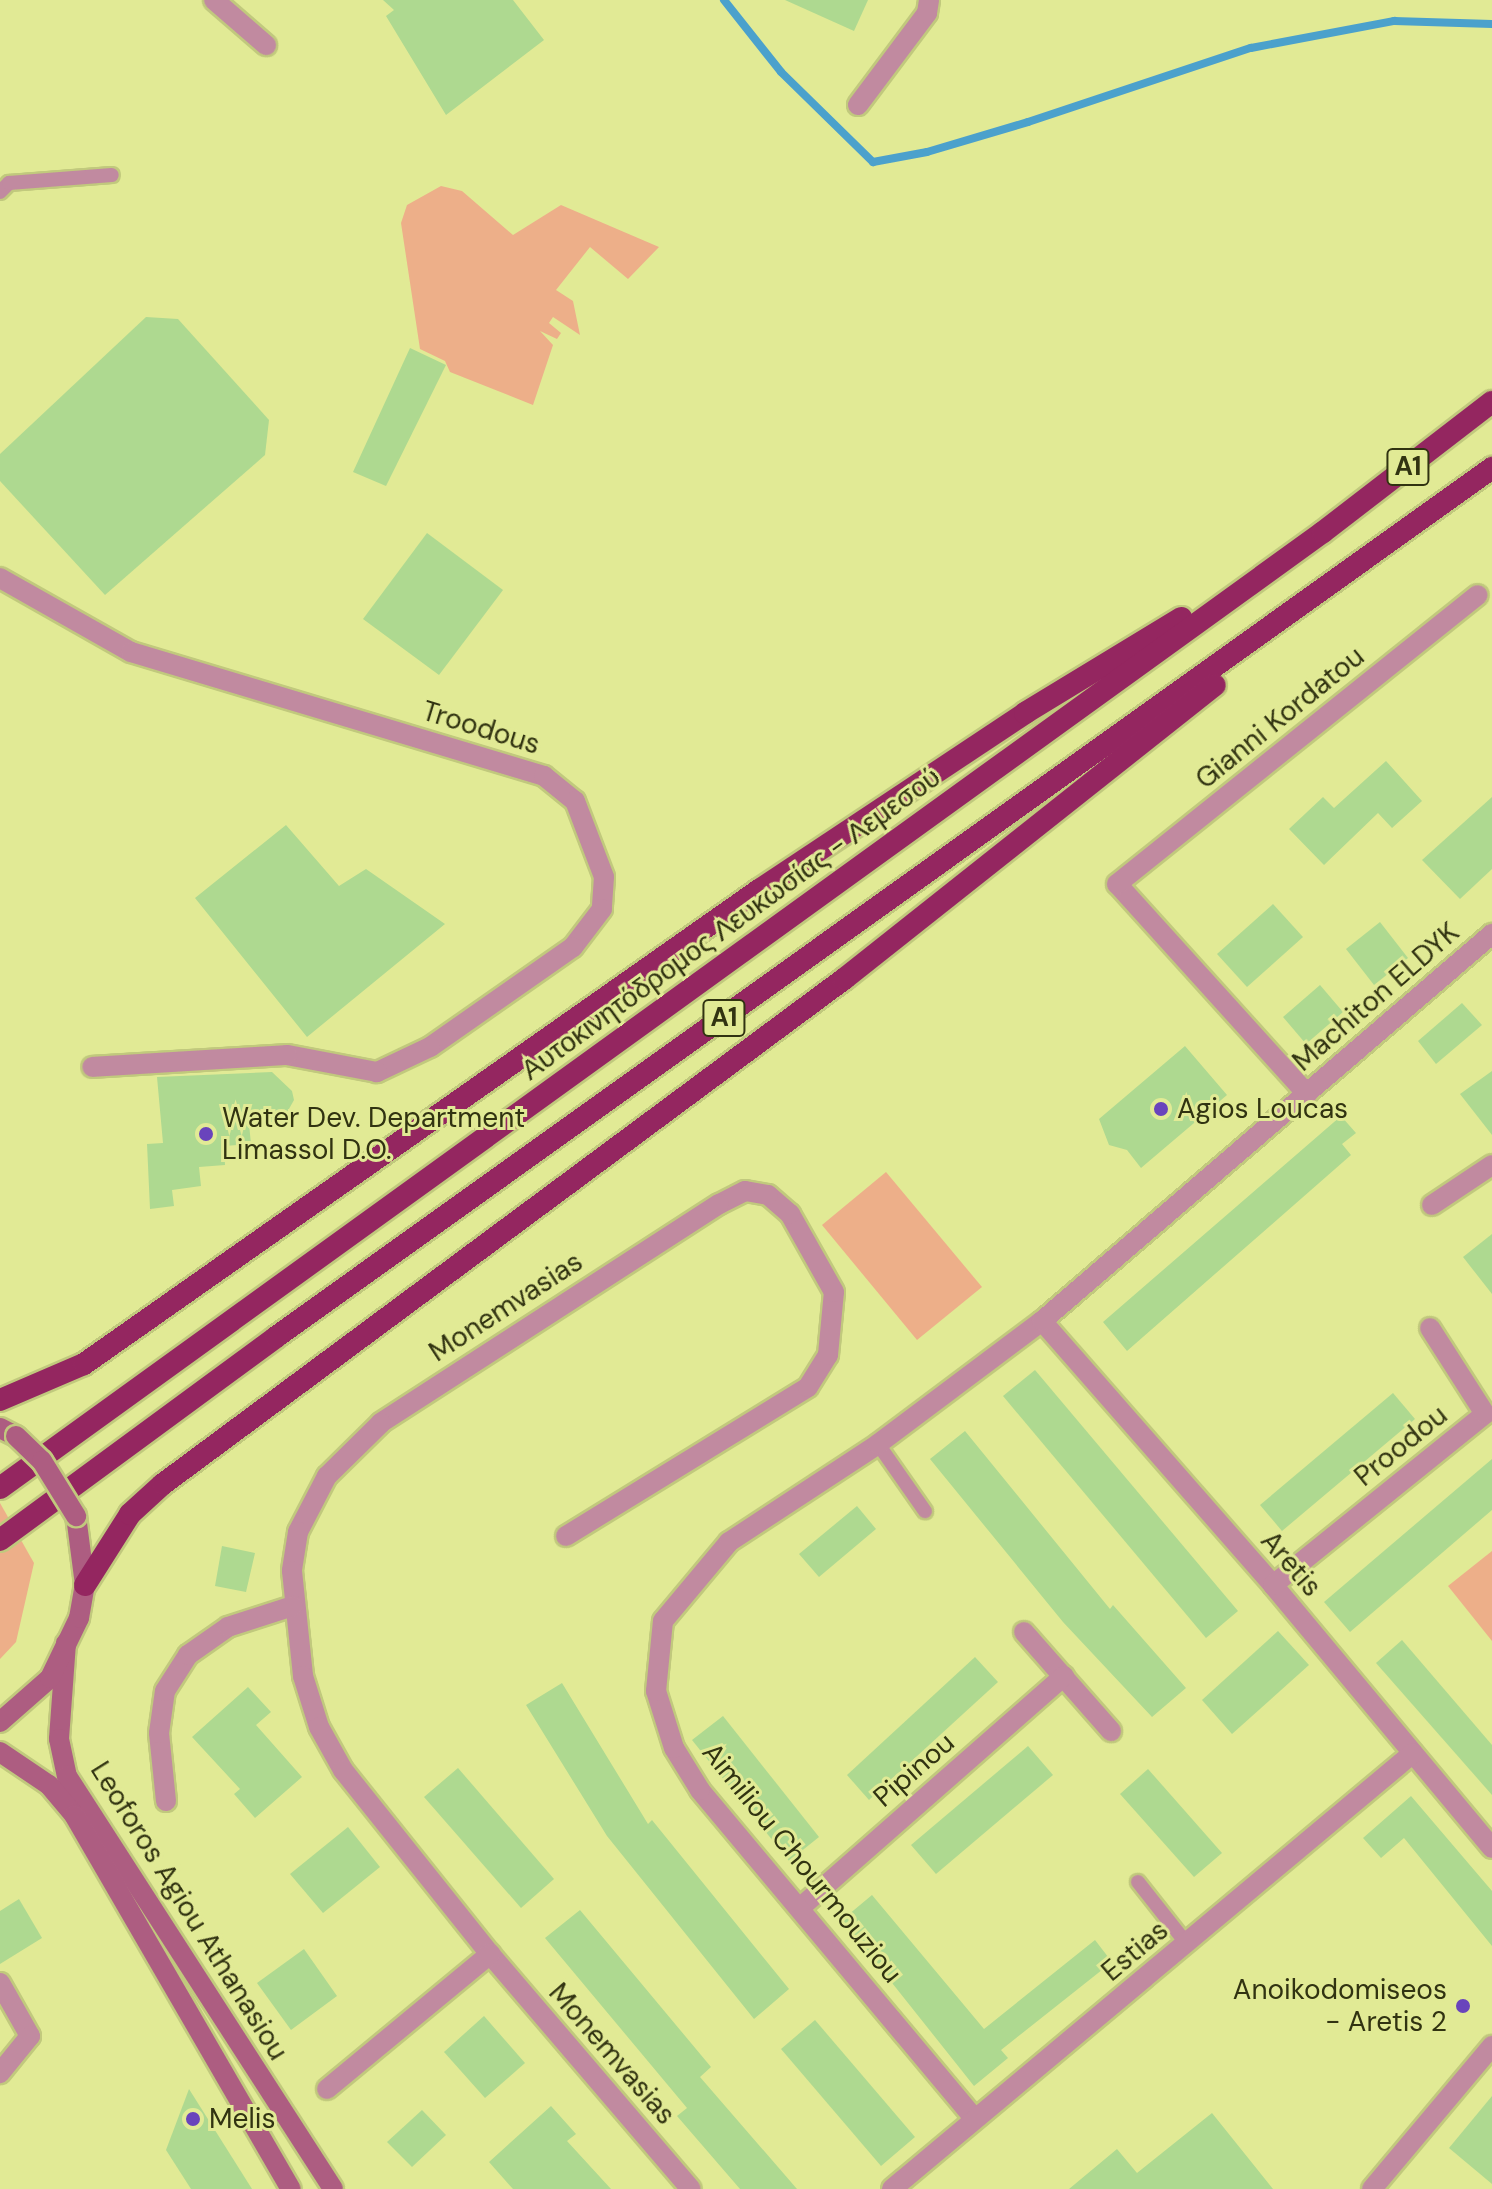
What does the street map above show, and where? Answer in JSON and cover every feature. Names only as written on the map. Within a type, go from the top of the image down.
[{"type":"highway","name":"Αυτοκινητόδρομος Λευκωσίας - Λεμεσού","points":[[0,1488],[1323,532],[1492,402]]},
{"type":"highway","name":"A1","points":[[0,1540],[276,1337],[1355,570],[1492,468]]},
{"type":"highway","points":[[0,1400],[84,1364],[759,890],[1025,713],[1323,532]]},
{"type":"highway","points":[[85,1585],[130,1514],[163,1484],[844,979],[1094,786],[1355,570]]},
{"type":"main road","points":[[0,1722],[50,1678],[79,1618],[85,1585],[76,1516],[42,1461],[8,1432]]},
{"type":"main road","name":"Leoforos Agiou Athanasiou","points":[[66,1643],[59,1739],[67,1776],[333,2189]]},
{"type":"main road","name":"Leoforos Agiou Athanasiou","points":[[0,1752],[49,1785],[74,1815],[291,2189]]},
{"type":"street","points":[[214,0],[266,45]]},
{"type":"street","points":[[858,105],[927,13],[929,0]]},
{"type":"street","name":"Troodous","points":[[0,578],[131,652],[544,776],[575,801],[604,877],[602,909],[573,947],[430,1047],[377,1072],[287,1055],[92,1067]]},
{"type":"street","name":"Gianni Kordatou","points":[[1307,1094],[1117,884],[1478,595]]},
{"type":"street","name":"Machiton ELDYK","points":[[1042,1321],[1492,934]]},
{"type":"street","points":[[1432,1205],[1492,1165]]},
{"type":"street","name":"Monemvasias","points":[[566,1536],[808,1387],[828,1355],[834,1292],[790,1214],[768,1195],[745,1191],[719,1204],[381,1423],[327,1476],[298,1532],[293,1606],[303,1676],[325,1738],[343,1770],[490,1954],[691,2189]]},
{"type":"street","name":"Aimiliou Chourmouziou","points":[[974,2118],[801,1907],[700,1790],[674,1748],[656,1691],[663,1621],[729,1542],[878,1444],[1042,1321]]},
{"type":"street","name":"Aretis","points":[[1042,1321],[1273,1585],[1492,1848]]},
{"type":"street","name":"Proodou","points":[[1273,1585],[1485,1414],[1430,1328]]},
{"type":"street","points":[[166,1801],[159,1733],[165,1691],[188,1655],[228,1627],[293,1606]]},
{"type":"street","points":[[1024,1632],[1111,1731]]},
{"type":"street","name":"Pipinou","points":[[801,1907],[1064,1676]]},
{"type":"street","name":"Estias","points":[[892,2189],[1413,1753]]},
{"type":"street","points":[[327,2089],[490,1954]]},
{"type":"street","points":[[0,1983],[30,2036],[0,2073]]},
{"type":"street","points":[[1372,2189],[1492,2046]]},
{"type":"lane","points":[[0,192],[9,183],[112,175]]},
{"type":"lane","points":[[878,1444],[925,1511]]},
{"type":"lane","points":[[1138,1882],[1187,1944]]},
{"type":"shaded area","points":[[441,186],[462,191],[513,235],[561,205],[659,247],[628,279],[590,247],[556,290],[573,301],[580,335],[553,317],[549,323],[561,333],[557,339],[540,331],[553,345],[533,405],[450,372],[445,361],[420,349],[401,223],[407,205]]},
{"type":"shaded area","points":[[886,1172],[982,1287],[917,1340],[822,1225]]},
{"type":"shaded area","points":[[0,1503],[34,1563],[16,1642],[0,1659]]},
{"type":"shaded area","points":[[1492,1551],[1492,1641],[1448,1586]]},
{"type":"building","points":[[383,0],[513,0],[544,40],[446,115],[386,16],[394,10]]},
{"type":"building","points":[[785,0],[868,0],[854,31]]},
{"type":"building","points":[[146,317],[178,319],[269,420],[265,455],[105,595],[0,481],[0,454]]},
{"type":"building","points":[[410,348],[446,365],[386,486],[353,472]]},
{"type":"building","points":[[427,533],[503,590],[439,675],[363,619]]},
{"type":"building","points":[[1386,761],[1422,801],[1392,828],[1378,813],[1324,865],[1289,829],[1323,797],[1334,808]]},
{"type":"building","points":[[1492,797],[1492,869],[1460,899],[1422,860]]},
{"type":"building","points":[[286,825],[339,886],[366,869],[445,924],[307,1037],[195,898]]},
{"type":"building","points":[[1273,904],[1303,937],[1247,987],[1217,954]]},
{"type":"building","points":[[1380,922],[1408,958],[1374,985],[1346,949]]},
{"type":"building","points":[[1320,985],[1343,1012],[1306,1044],[1283,1017]]},
{"type":"building","points":[[1462,1003],[1482,1025],[1436,1064],[1418,1041]]},
{"type":"building","name":"Agios Loucas","points":[[1185,1046],[1227,1095],[1141,1168],[1127,1150],[1109,1145],[1099,1119]]},
{"type":"building","points":[[1492,1071],[1492,1135],[1460,1094]]},
{"type":"building","name":"Water Dev. Department Limassol D.O.","points":[[272,1072],[292,1091],[294,1100],[285,1116],[275,1122],[249,1124],[251,1144],[224,1146],[225,1165],[199,1167],[201,1186],[172,1190],[174,1206],[150,1209],[147,1144],[163,1143],[157,1077]]},
{"type":"building","points":[[1341,1116],[1356,1133],[1342,1144],[1351,1155],[1127,1351],[1103,1322]]},
{"type":"building","points":[[1492,1234],[1492,1294],[1463,1257]]},
{"type":"building","points":[[1035,1370],[1238,1611],[1206,1638],[1003,1396]]},
{"type":"building","points":[[1393,1393],[1415,1419],[1282,1531],[1260,1505]]},
{"type":"building","points":[[965,1431],[1110,1609],[1113,1605],[1186,1688],[1152,1717],[1063,1622],[930,1459]]},
{"type":"building","points":[[1492,1459],[1492,1510],[1350,1632],[1324,1602]]},
{"type":"building","points":[[857,1506],[876,1529],[819,1577],[799,1554]]},
{"type":"building","points":[[222,1546],[255,1553],[246,1592],[215,1586]]},
{"type":"building","points":[[1278,1631],[1309,1665],[1232,1734],[1202,1700]]},
{"type":"building","points":[[1402,1640],[1492,1745],[1492,1795],[1376,1663]]},
{"type":"building","points":[[975,1657],[998,1682],[869,1800],[847,1775]]},
{"type":"building","points":[[562,1683],[648,1824],[652,1820],[789,1989],[754,2019],[607,1836],[526,1705]]},
{"type":"building","points":[[248,1687],[271,1712],[256,1725],[302,1777],[255,1818],[234,1794],[240,1789],[192,1737]]},
{"type":"building","points":[[723,1716],[819,1837],[789,1861],[692,1740]]},
{"type":"building","points":[[1028,1746],[1053,1775],[936,1874],[911,1845]]},
{"type":"building","points":[[458,1768],[554,1879],[521,1908],[424,1797]]},
{"type":"building","points":[[1148,1769],[1222,1853],[1194,1877],[1120,1794]]},
{"type":"building","points":[[1411,1796],[1492,1891],[1492,1946],[1404,1838],[1381,1858],[1363,1838]]},
{"type":"building","points":[[348,1827],[380,1867],[323,1913],[290,1874]]},
{"type":"building","points":[[872,1895],[984,2029],[1095,1940],[1112,1962],[1001,2050],[1008,2058],[974,2086],[842,1920]]},
{"type":"building","points":[[19,1899],[42,1938],[0,1964],[0,1911]]},
{"type":"building","points":[[580,1910],[711,2067],[700,2077],[797,2189],[740,2189],[677,2116],[687,2108],[545,1938]]},
{"type":"building","points":[[304,1949],[337,1996],[291,2030],[257,1983]]},
{"type":"building","points":[[484,2016],[525,2063],[485,2098],[444,2052]]},
{"type":"building","points":[[815,2020],[915,2137],[881,2166],[781,2049]]},
{"type":"building","name":"Melis","points":[[189,2089],[252,2189],[191,2189],[166,2150]]},
{"type":"building","points":[[1492,2096],[1492,2184],[1449,2148]]},
{"type":"building","points":[[551,2106],[576,2134],[567,2141],[611,2189],[513,2189],[489,2162]]},
{"type":"building","points":[[422,2110],[446,2135],[412,2167],[387,2142]]},
{"type":"building","points":[[1212,2113],[1273,2189],[1069,2189],[1117,2149],[1137,2173]]},
{"type":"waterway","points":[[724,0],[781,72],[873,162],[927,152],[1028,122],[1251,48],[1394,21],[1492,24]]},
{"type":"place","name":"Agios Loucas","points":[[1161,1109]]},
{"type":"place","name":"Water Dev. Department Limassol D.O.","points":[[206,1134]]},
{"type":"place","name":"Anoikodomiseos - Aretis 2","points":[[1463,2006]]},
{"type":"place","name":"Melis","points":[[193,2119]]}]
